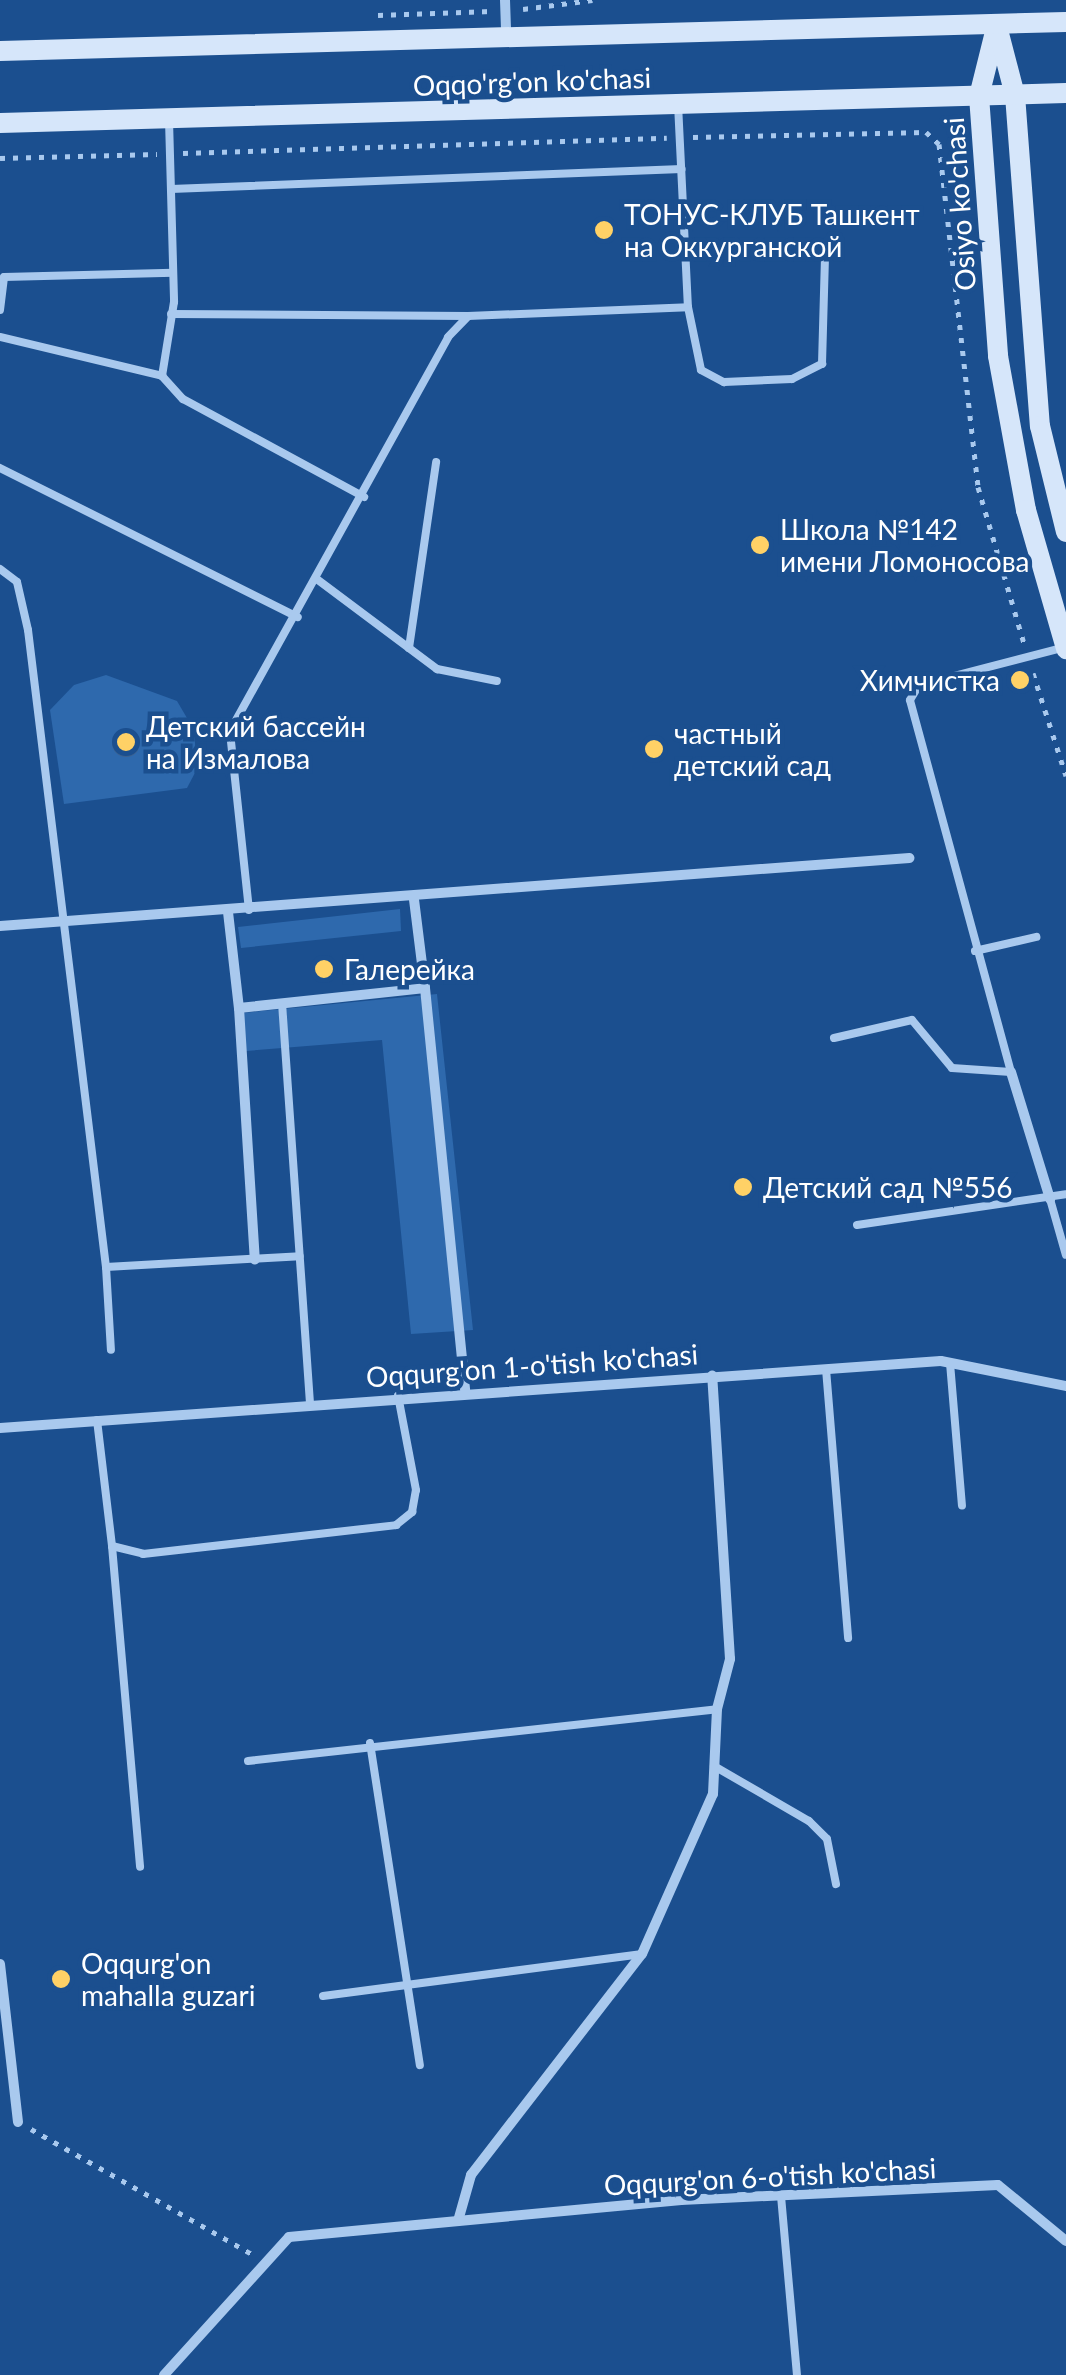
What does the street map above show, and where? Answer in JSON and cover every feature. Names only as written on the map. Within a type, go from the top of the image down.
[{"type":"main road","name":"Oqqo'rg'on ko'chasi","points":[[0,51],[1066,22]]},
{"type":"main road","points":[[997,24],[1015,95],[1030,348],[1056,452],[1066,532]]},
{"type":"main road","name":"Osiyo ko'chasi","points":[[997,24],[979,96],[1009,434],[1066,648]]},
{"type":"main road","name":"Oqqo'rg'on ko'chasi","points":[[0,123],[1066,94]]},
{"type":"street","points":[[505,0],[506,37]]},
{"type":"street","points":[[0,926],[414,900],[909,858]]},
{"type":"street","points":[[414,900],[465,1390]]},
{"type":"street","points":[[228,912],[239,1008],[256,1259]]},
{"type":"street","points":[[239,1008],[425,988]]},
{"type":"street","points":[[1011,1072],[1050,1198]]},
{"type":"street","name":"Oqqurg'on 1-o'tish ko'chasi","points":[[0,1428],[465,1390],[950,1363],[1066,1386]]},
{"type":"street","points":[[458,2221],[471,2175],[642,1954],[713,1794],[717,1708],[730,1659],[712,1376]]},
{"type":"street","points":[[0,1964],[18,2122]]},
{"type":"street","name":"Oqqurg'on 6-o'tish ko'chasi","points":[[164,2375],[264,2260],[290,2237],[781,2196],[998,2185],[1066,2241]]},
{"type":"lane","points":[[678,104],[688,307],[701,370],[724,382],[792,379],[822,364],[826,258]]},
{"type":"lane","points":[[162,376],[173,273],[169,118]]},
{"type":"lane","points":[[172,189],[682,169]]},
{"type":"lane","points":[[0,310],[4,277],[173,273]]},
{"type":"lane","points":[[170,314],[468,316],[688,307]]},
{"type":"lane","points":[[249,910],[230,730],[468,316]]},
{"type":"lane","points":[[0,337],[162,376],[197,408],[364,497]]},
{"type":"lane","points":[[409,648],[436,462]]},
{"type":"lane","points":[[0,468],[298,617]]},
{"type":"lane","points":[[0,569],[24,604],[68,920],[106,1267],[111,1350]]},
{"type":"lane","points":[[318,580],[409,648],[458,678],[497,681]]},
{"type":"lane","points":[[834,1038],[912,1020],[952,1068],[1011,1072],[910,700],[919,685],[1066,648]]},
{"type":"lane","points":[[976,951],[1036,937]]},
{"type":"lane","points":[[282,1003],[310,1403]]},
{"type":"lane","points":[[856,1225],[1066,1194]]},
{"type":"lane","points":[[1050,1198],[1066,1255]]},
{"type":"lane","points":[[106,1267],[300,1256]]},
{"type":"lane","points":[[950,1363],[962,1504]]},
{"type":"lane","points":[[826,1369],[848,1638]]},
{"type":"lane","points":[[112,1546],[144,1554],[396,1525],[412,1512],[416,1490],[398,1396]]},
{"type":"lane","points":[[98,1420],[140,1868]]},
{"type":"lane","points":[[248,1760],[370,1743],[717,1708]]},
{"type":"lane","points":[[370,1743],[420,2064]]},
{"type":"lane","points":[[714,1766],[809,1821],[828,1839],[836,1884]]},
{"type":"lane","points":[[323,1996],[642,1954]]},
{"type":"lane","points":[[781,2196],[797,2375]]},
{"type":"path","points":[[18,2122],[264,2260]]},
{"type":"shaded area","points":[[106,675],[177,701],[194,730],[197,769],[187,788],[64,804],[50,710],[74,685]]},
{"type":"shaded area","name":"Детский бассейн на Измалова","points":[[126,729],[136,733],[140,743],[136,753],[126,757],[116,753],[112,743],[116,733]]},
{"type":"shaded area","points":[[400,909],[401,931],[241,948],[238,927]]},
{"type":"shaded area","points":[[437,994],[473,1330],[411,1334],[382,1040],[246,1051],[242,1013]]},
{"type":"place","name":"ТОНУС-КЛУБ Ташкент на Оккурганской","points":[[604,230]]},
{"type":"place","name":"Школа №142 имени Ломоносова","points":[[760,545]]},
{"type":"place","name":"Химчистка","points":[[1020,680]]},
{"type":"place","name":"Детский бассейн на Измалова","points":[[126,742]]},
{"type":"place","name":"частный детский сад","points":[[654,749]]},
{"type":"place","name":"Галерейка","points":[[324,969]]},
{"type":"place","name":"Детский сад №556","points":[[743,1187]]},
{"type":"place","name":"Oqqurg'on mahalla guzari","points":[[61,1979]]}]
